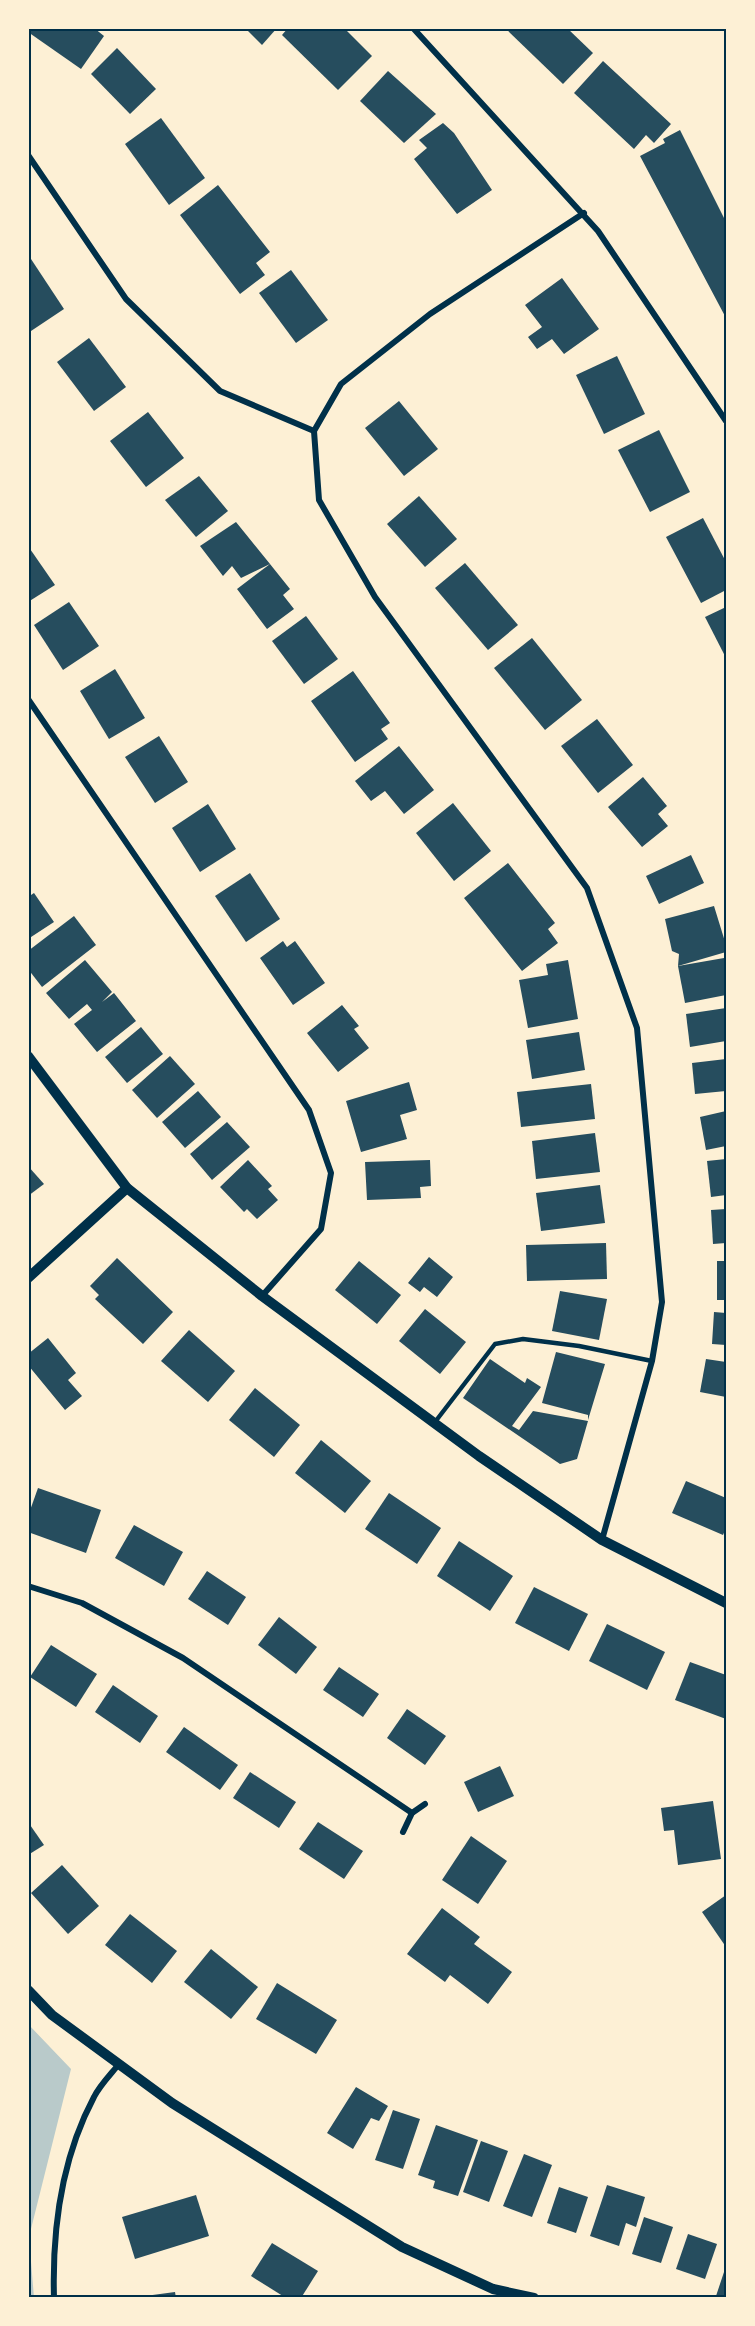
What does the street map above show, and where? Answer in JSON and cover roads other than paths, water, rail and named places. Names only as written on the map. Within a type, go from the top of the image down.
[{"type":"street","points":[[413,28],[584,213],[726,421]]},
{"type":"street","points":[[28,155],[126,299],[220,391],[314,431]]},
{"type":"street","points":[[584,213],[430,314],[341,384],[314,431],[319,500],[375,597],[587,888],[637,1028],[662,1302],[652,1361],[602,1540]]},
{"type":"street","points":[[28,699],[309,1110],[331,1173],[321,1229],[262,1296]]},
{"type":"street","points":[[28,1056],[128,1188],[262,1296],[435,1423],[602,1540],[726,1603]]},
{"type":"street","points":[[28,1278],[128,1188]]},
{"type":"street","points":[[28,1586],[82,1603],[183,1658],[412,1813]]},
{"type":"street","points":[[403,1832],[412,1813],[425,1804]]},
{"type":"street","points":[[28,1990],[52,2015],[172,2103],[402,2247],[492,2293],[534,2298]]},
{"type":"street","points":[[54,2298],[52,2254],[57,2211],[65,2174],[95,2096],[119,2064]]},
{"type":"lane","points":[[435,1423],[495,1344],[523,1339],[579,1346],[652,1361]]}]
